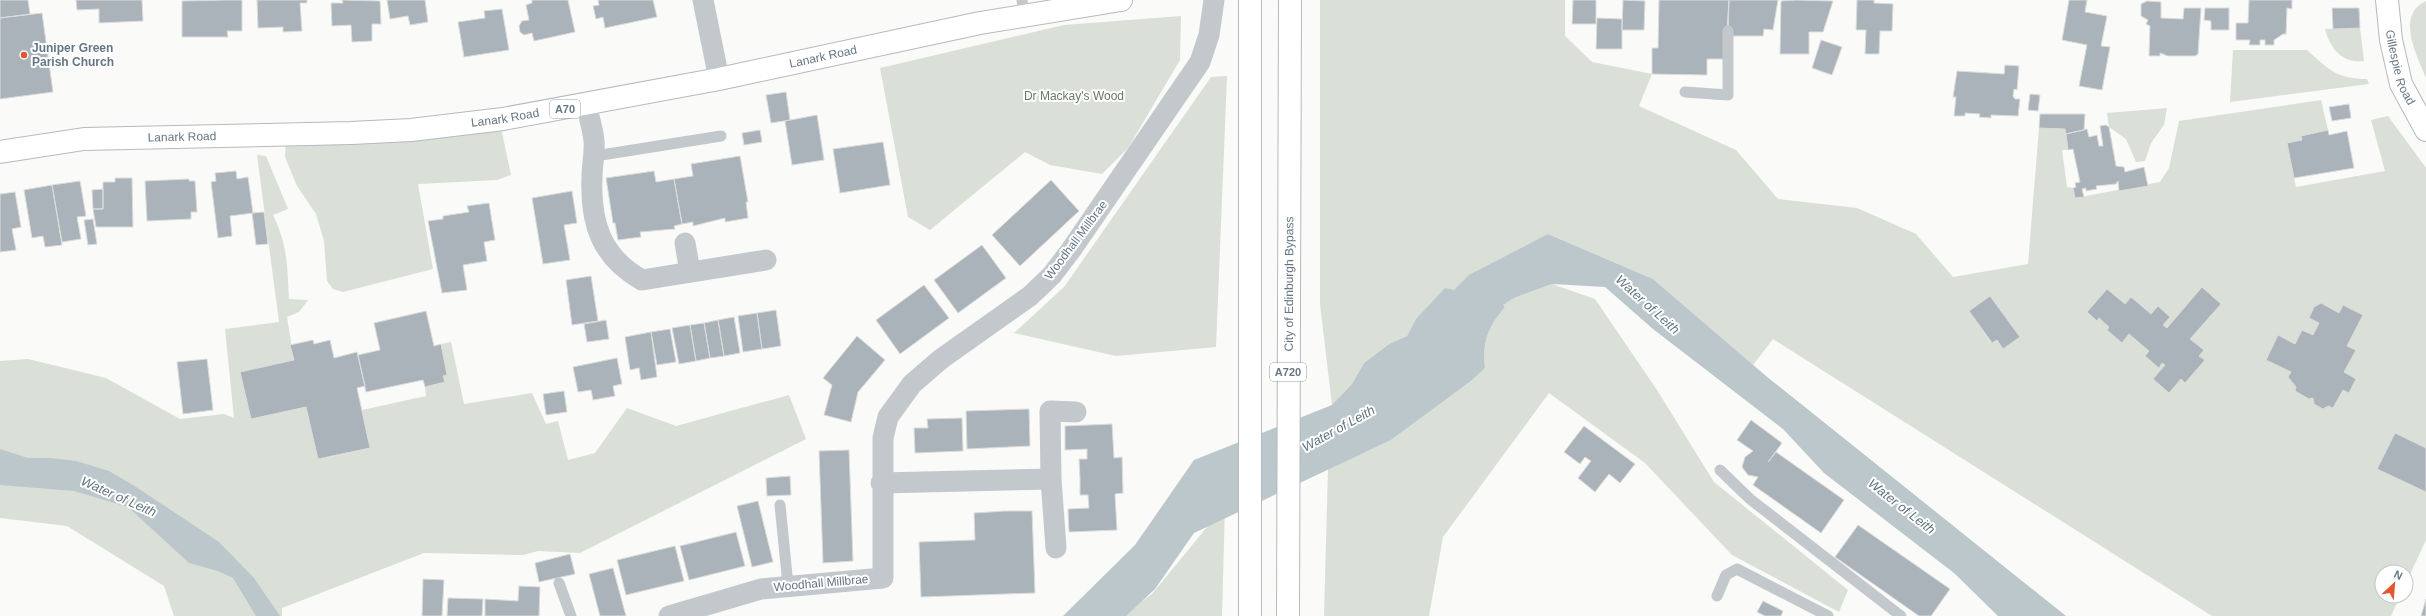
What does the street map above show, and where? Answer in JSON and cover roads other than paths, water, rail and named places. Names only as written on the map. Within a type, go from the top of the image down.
[{"type":"main road","name":"Lanark Road","points":[[0,152],[84,139],[276,135],[411,130],[503,119],[586,105],[719,79],[1023,7],[1121,0]]},
{"type":"main road","points":[[1250,0],[1252,134],[1250,616]]},
{"type":"main road","name":"City of Edinburgh Bypass","points":[[1288,616],[1290,0]]},
{"type":"main road","name":"Gillespie Road","points":[[2387,0],[2391,40],[2401,84],[2426,130]]},
{"type":"street","points":[[703,0],[719,79]]},
{"type":"street","name":"Woodhall Millbrae","points":[[669,616],[760,589],[788,585],[883,578],[881,483],[883,438],[888,418],[898,401],[912,384],[941,359],[1030,296],[1052,275],[1126,171],[1200,62],[1209,35],[1214,0]]},
{"type":"street","points":[[586,105],[594,140],[591,194],[598,234],[605,247],[625,270],[642,280],[766,260]]},
{"type":"street","points":[[685,243],[690,272]]},
{"type":"street","points":[[1056,548],[1051,479],[1050,411],[1076,412]]},
{"type":"street","points":[[881,483],[1051,479]]},
{"type":"lane","points":[[1684,92],[1728,95],[1728,31]]},
{"type":"lane","points":[[594,156],[721,136]]},
{"type":"lane","points":[[1720,470],[1756,504],[1900,616]]},
{"type":"lane","points":[[780,505],[788,585]]},
{"type":"lane","points":[[1716,596],[1726,575],[1738,569],[1828,616]]},
{"type":"lane","points":[[559,583],[571,616]]},
{"type":"water","name":"Water of Leith","points":[[1548,234],[1653,279],[1766,376],[2066,616],[1998,616],[1954,573],[1824,473],[1783,429],[1653,329],[1605,287],[1552,284],[1514,298],[1503,305],[1505,307],[1494,321],[1488,335],[1484,350],[1485,368],[1471,381],[1391,440],[1194,533],[1155,589],[1126,616],[1063,616],[1135,545],[1194,460],[1332,405],[1352,384],[1364,363],[1389,344],[1407,336],[1416,319],[1445,288],[1454,290],[1469,275]]},
{"type":"water","name":"Water of Leith","points":[[0,449],[28,458],[51,458],[76,461],[109,471],[133,485],[219,542],[254,578],[280,616],[256,616],[233,578],[218,571],[189,563],[128,507],[74,491],[0,485]]},
{"type":"place","name":"Juniper Green Parish Church","points":[[24,55]]},
{"type":"park label","name":"Dr Mackay's Wood","points":[[1074,96]]}]
